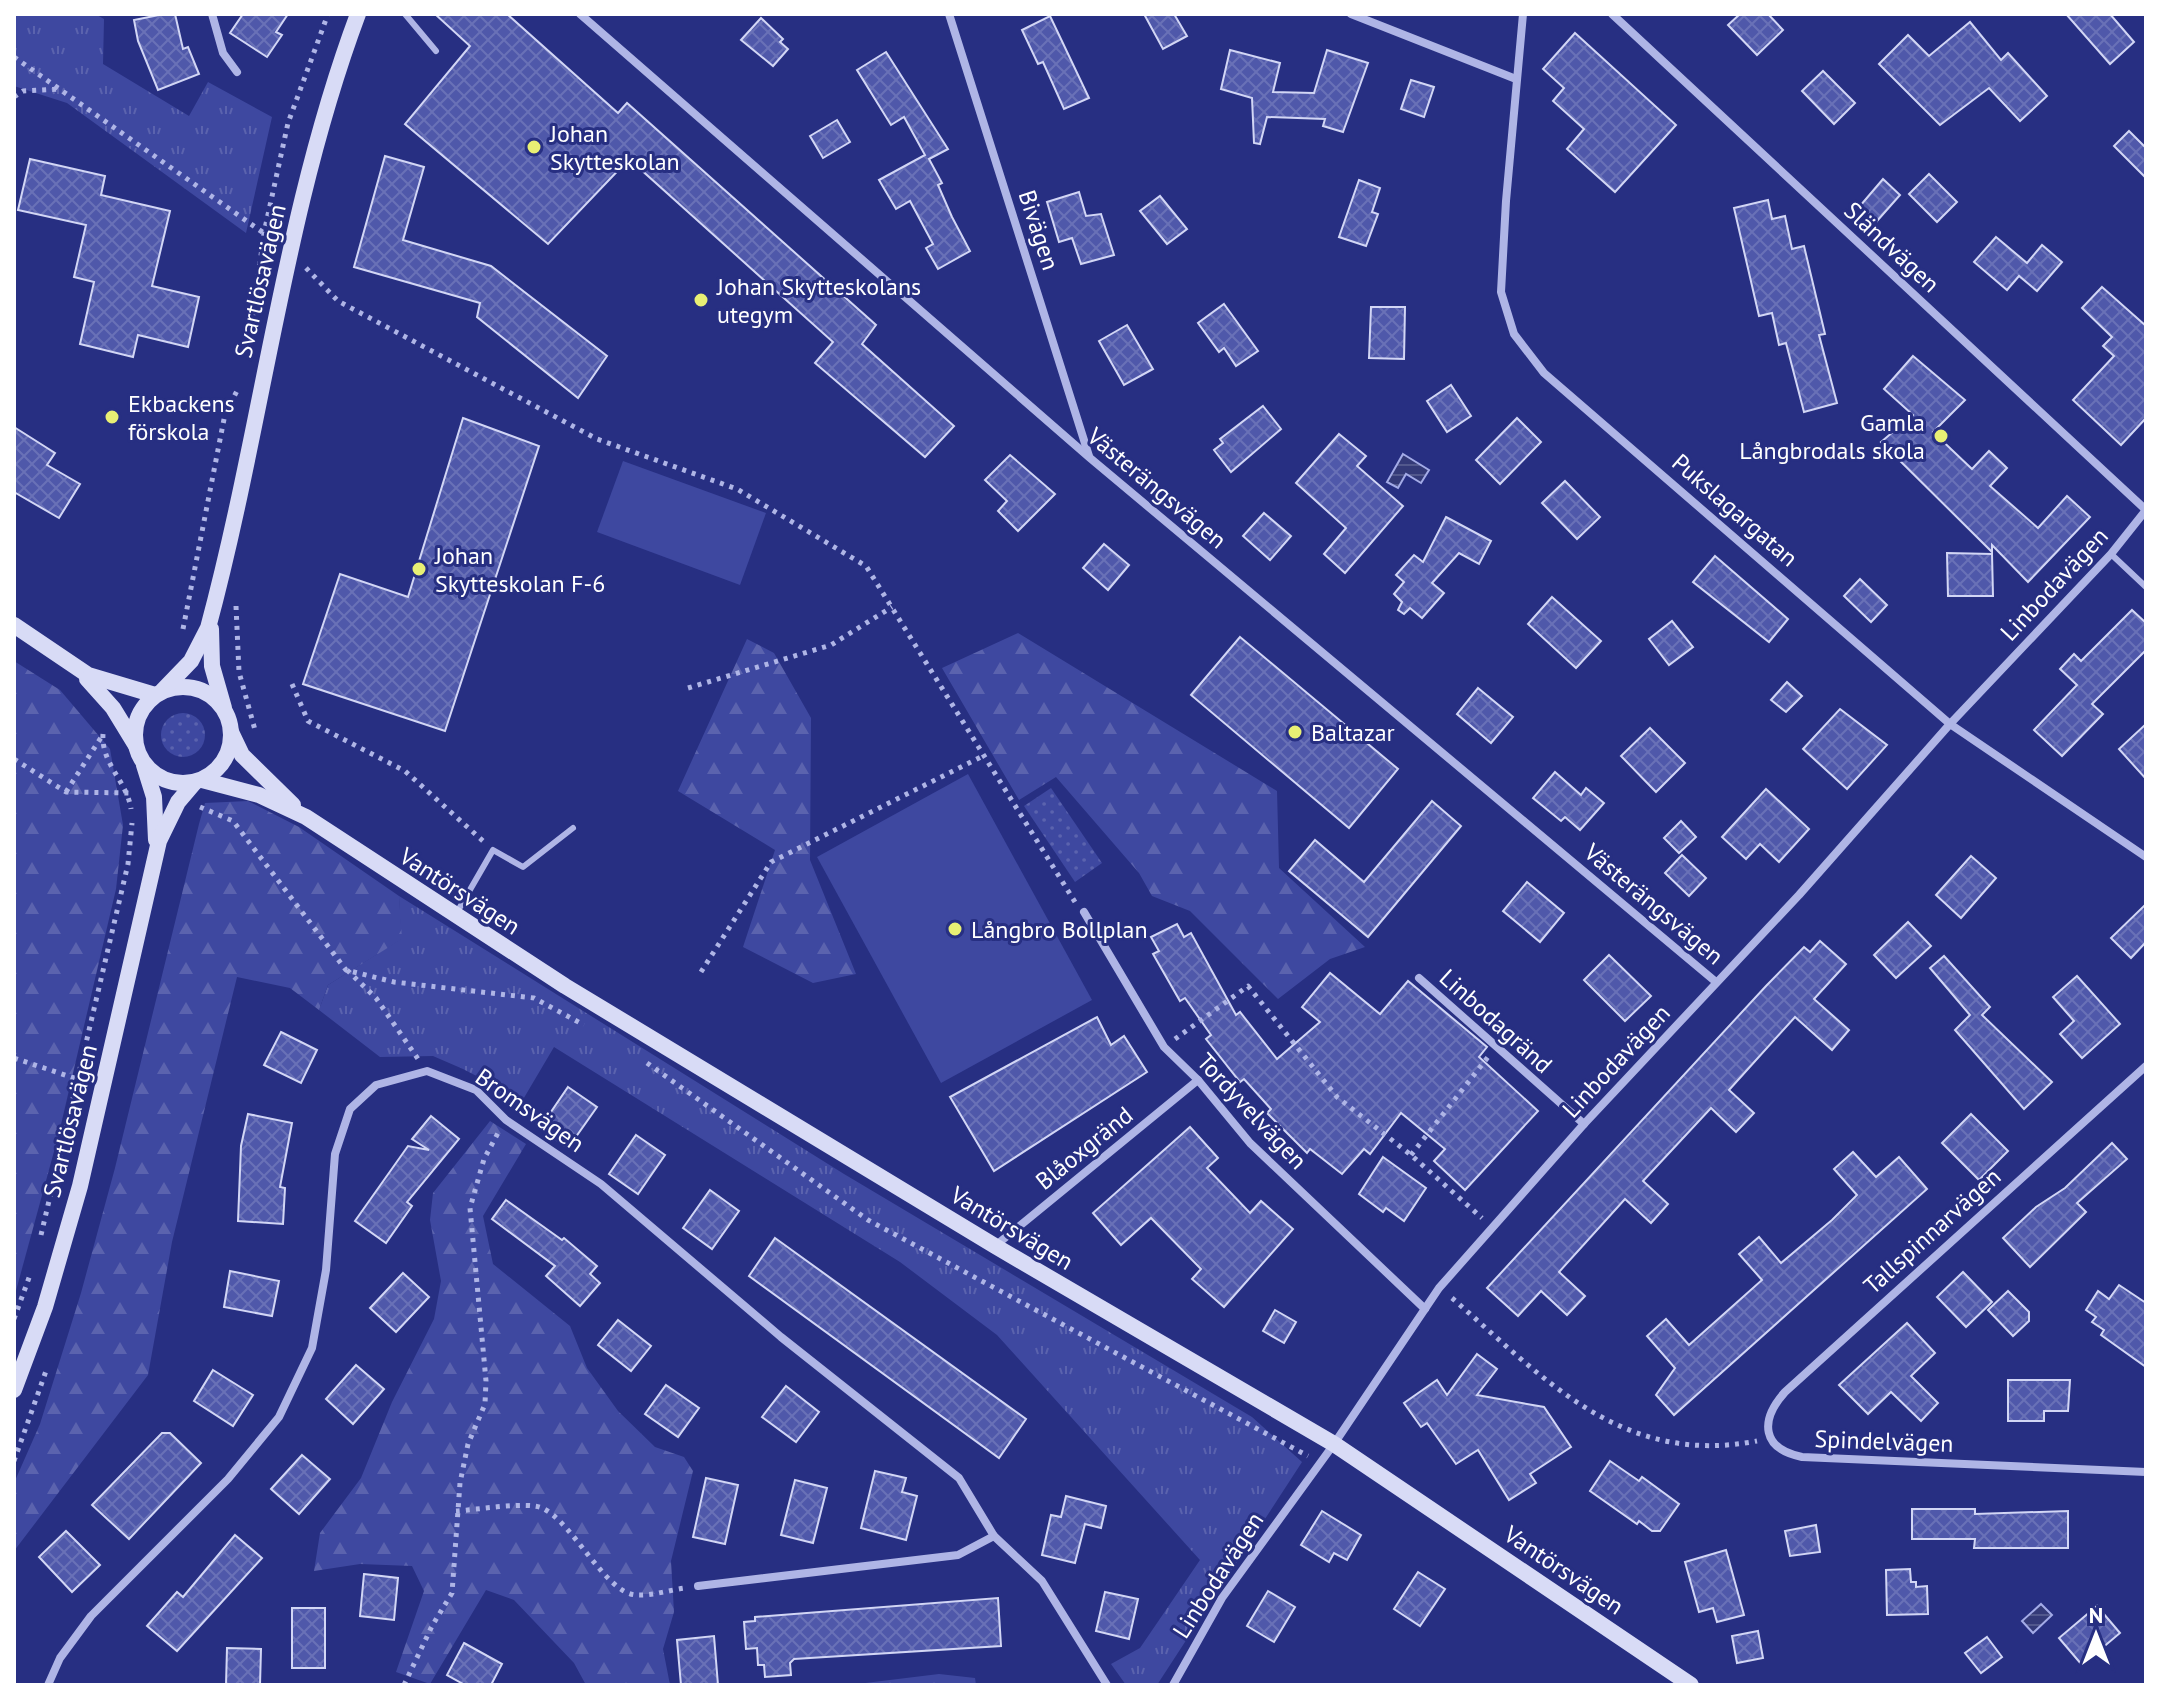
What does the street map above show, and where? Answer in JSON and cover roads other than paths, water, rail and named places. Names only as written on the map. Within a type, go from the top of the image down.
[{"type":"street","points":[[212,14],[223,53],[237,72]]},
{"type":"street","name":"Svartlösavägen","points":[[229,725],[212,666],[213,610],[290,251],[343,52],[358,14]]},
{"type":"street","name":"Västerängsvägen","points":[[580,14],[1090,458],[1716,982]]},
{"type":"street","name":"Bivägen","points":[[949,14],[1090,458]]},
{"type":"street","points":[[1351,14],[1516,79]]},
{"type":"street","name":"Pukslagargatan","points":[[1523,14],[1501,292],[1514,334],[1544,373],[1950,724],[2146,857]]},
{"type":"street","name":"Sländvägen","points":[[1612,14],[2146,510]]},
{"type":"street","name":"Linbodavägen","points":[[1173,1685],[1222,1598],[1334,1444],[1439,1288],[1584,1124],[1799,895],[1950,724],[2111,554],[2146,510]]},
{"type":"street","name":"Svartlösavägen","points":[[159,692],[191,661],[213,610]]},
{"type":"street","points":[[14,625],[72,666],[106,683],[159,692],[192,688],[207,693],[219,703],[229,725],[222,762],[198,781],[166,780],[139,752],[113,708],[72,666]]},
{"type":"street","points":[[139,752],[139,714],[159,692]]},
{"type":"street","name":"Vantörsvägen","points":[[229,725],[242,755],[306,817]]},
{"type":"street","name":"Svartlösavägen","points":[[139,752],[154,797],[154,858]]},
{"type":"street","name":"Svartlösavägen","points":[[14,1390],[49,1292],[80,1186],[154,858],[167,824],[198,781]]},
{"type":"street","name":"Vantörsvägen","points":[[198,781],[259,795],[306,817],[455,917],[995,1246],[1334,1444],[1691,1685]]},
{"type":"street","name":"Tordyvelvägen","points":[[1084,912],[1164,1047],[1198,1080],[1250,1143],[1425,1309]]},
{"type":"street","name":"Linbodagränd","points":[[1419,978],[1584,1124]]},
{"type":"street","name":"Tallspinnarvägen","points":[[1770,1439],[1772,1407],[1785,1392],[2146,1066]]},
{"type":"street","name":"Bromsvägen","points":[[48,1685],[60,1658],[91,1616],[228,1479],[279,1417],[312,1348],[326,1270],[335,1154],[350,1109],[376,1085],[427,1071],[476,1090],[506,1120],[601,1184],[781,1337],[959,1478],[994,1536],[1042,1581],[1107,1685]]},
{"type":"street","name":"Blåoxgränd","points":[[995,1246],[1198,1080]]},
{"type":"street","name":"Spindelvägen","points":[[1770,1439],[1784,1453],[1802,1457],[2146,1472]]},
{"type":"street","points":[[698,1586],[958,1555],[994,1536]]},
{"type":"lane","points":[[405,14],[436,51]]},
{"type":"lane","points":[[2111,554],[2146,587]]},
{"type":"lane","points":[[455,917],[493,850],[523,867],[573,828]]},
{"type":"place","name":"Johan Skytteskolan","points":[[534,147]]},
{"type":"place","name":"Johan Skytteskolans utegym","points":[[701,300]]},
{"type":"place","name":"Ekbackens förskola","points":[[112,417]]},
{"type":"place","name":"Gamla Långbrodals skola","points":[[1941,436]]},
{"type":"place","name":"Johan Skytteskolan F-6","points":[[419,569]]},
{"type":"place","name":"Baltazar","points":[[1295,732]]},
{"type":"place","name":"Långbro Bollplan","points":[[955,929]]}]
